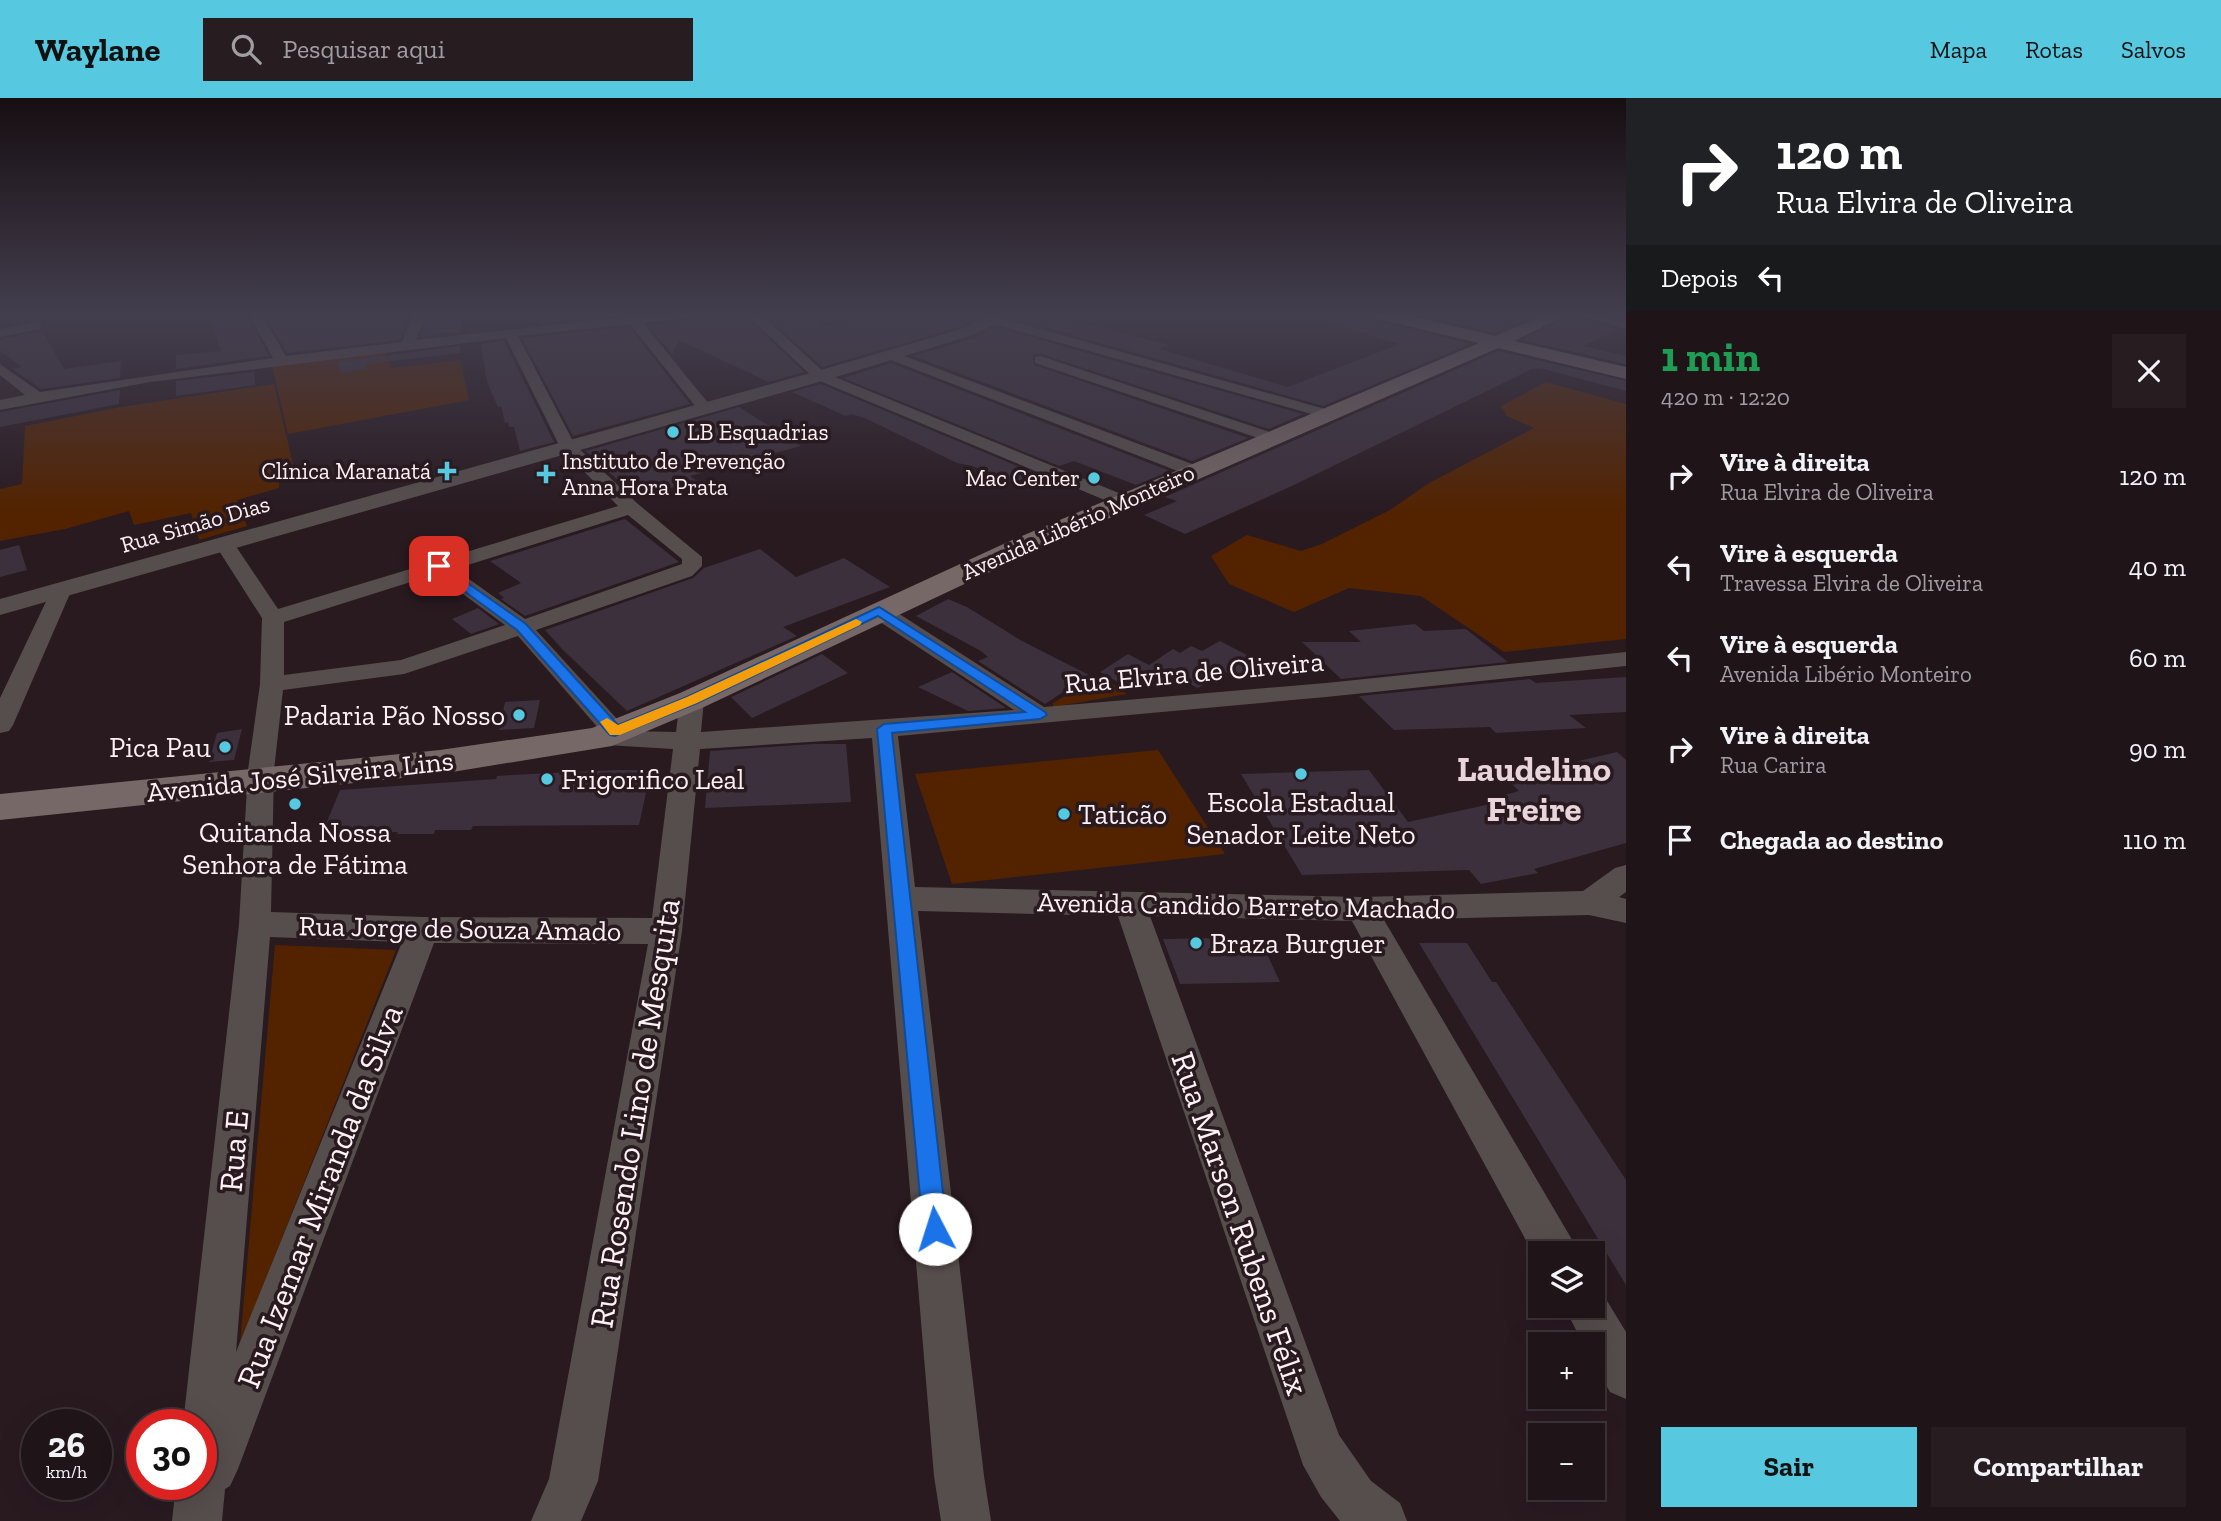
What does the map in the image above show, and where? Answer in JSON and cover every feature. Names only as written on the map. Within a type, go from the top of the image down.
[{"type":"main road","name":"Avenida Libério Monteiro","points":[[607,735],[692,700],[879,611],[1194,471],[1406,380]]},
{"type":"main road","name":"Avenida José Silveira Lins","points":[[0,807],[477,757],[607,735]]},
{"type":"street","points":[[16,380],[36,396]]},
{"type":"street","points":[[0,405],[36,396],[109,390],[166,380]]},
{"type":"street","points":[[272,684],[404,667],[685,572],[692,566],[692,557],[631,508],[568,447],[538,380]]},
{"type":"street","points":[[682,380],[705,409]]},
{"type":"street","name":"Rua Simão Dias","points":[[0,607],[805,380]]},
{"type":"street","points":[[831,380],[1125,502]]},
{"type":"street","points":[[957,380],[1194,471]]},
{"type":"street","points":[[1101,380],[1273,438]]},
{"type":"street","points":[[1214,380],[1327,414]]},
{"type":"street","points":[[224,543],[273,618],[631,508]]},
{"type":"street","points":[[439,566],[522,627],[607,735]]},
{"type":"street","points":[[0,725],[62,589]]},
{"type":"street","points":[[879,611],[1040,715]]},
{"type":"street","name":"Rua E","points":[[199,1511],[255,924],[261,770],[272,684],[273,618]]},
{"type":"street","name":"Rua Elvira de Oliveira","points":[[607,735],[688,741],[884,729],[1326,690],[1626,659]]},
{"type":"street","name":"Rua Rosendo Lino de Mesquita","points":[[556,1521],[573,1481],[666,931],[692,700]]},
{"type":"street","points":[[884,729],[966,1521]]},
{"type":"street","points":[[1589,903],[1624,881]]},
{"type":"street","name":"Avenida Candido Barreto Machado","points":[[903,900],[1361,909],[1589,903],[1626,911]]},
{"type":"street","name":"Rua Marson Rubens Félix","points":[[1130,905],[1320,1448],[1342,1486],[1382,1521]]},
{"type":"street","points":[[1361,909],[1549,1241]]},
{"type":"street","name":"Rua Jorge de Souza Amado","points":[[255,924],[423,930],[666,931]]},
{"type":"street","name":"Rua Izemar Miranda da Silva","points":[[199,1511],[423,930]]},
{"type":"street","points":[[1593,1318],[1626,1376]]},
{"type":"shaded area","points":[[275,380],[465,380],[469,400],[288,434]]},
{"type":"shaded area","points":[[1546,382],[1626,404],[1626,639],[1504,652],[1421,596],[1349,588],[1294,612],[1229,584],[1211,556],[1247,535],[1301,551],[1322,544],[1390,510],[1429,483],[1534,428],[1507,416],[1501,406]]},
{"type":"shaded area","points":[[274,384],[294,468],[279,472],[279,488],[237,500],[247,526],[199,540],[191,513],[134,525],[129,511],[65,529],[0,541],[0,489],[22,484],[25,426],[121,407]]},
{"type":"shaded area","points":[[1101,675],[1127,694],[1053,707],[1053,703]]},
{"type":"shaded area","name":"Taticão","points":[[1158,750],[1225,854],[952,884],[915,774]]},
{"type":"shaded area","points":[[275,945],[396,950],[240,1344]]},
{"type":"building","points":[[29,380],[103,380],[41,389]]},
{"type":"building","points":[[255,380],[255,385],[176,396],[176,381]]},
{"type":"building","points":[[524,380],[554,442],[520,451],[514,427],[509,427],[508,422],[505,423],[501,406],[498,407],[487,382]]},
{"type":"building","points":[[544,380],[671,380],[690,404],[573,436]]},
{"type":"building","points":[[849,380],[936,380],[1170,471],[1136,485],[1074,461],[1059,466]]},
{"type":"building","points":[[978,380],[1079,380],[1248,438],[1192,461]]},
{"type":"building","points":[[1121,380],[1184,380],[1303,414],[1269,429]]},
{"type":"building","points":[[1233,380],[1266,380],[1288,387],[1305,380],[1384,380],[1323,406]]},
{"type":"building","points":[[1431,380],[1509,380],[1294,485],[1185,534],[1144,515],[1177,501],[1165,497]]},
{"type":"building","points":[[1586,380],[1626,381],[1626,391]]},
{"type":"building","points":[[821,384],[1036,474],[1012,483],[973,466],[957,463],[865,418],[851,414],[846,416],[792,392]]},
{"type":"building","points":[[120,390],[119,404],[0,427],[0,412]]},
{"type":"building","points":[[739,407],[801,446],[690,476],[697,481],[636,497],[586,451]]},
{"type":"building","points":[[625,519],[679,562],[525,616],[501,599],[504,598],[498,593],[521,583],[490,561]]},
{"type":"building","points":[[19,545],[27,570],[0,577],[0,550]]},
{"type":"building","points":[[760,549],[796,577],[844,558],[890,587],[783,627],[797,636],[627,711],[545,630],[693,578],[704,568]]},
{"type":"building","points":[[948,599],[1089,675],[1045,704],[978,661],[988,657],[981,651],[916,616]]},
{"type":"building","points":[[478,608],[499,624],[471,634],[452,619]]},
{"type":"building","points":[[1415,624],[1424,631],[1466,629],[1508,662],[1341,679],[1302,642],[1361,642],[1349,631]]},
{"type":"building","points":[[1220,641],[1272,668],[1237,678],[1225,672],[1198,688],[1182,680],[1164,688],[1149,680],[1134,691],[1100,672],[1128,654],[1149,665],[1173,649],[1180,653],[1191,646],[1202,651]]},
{"type":"building","points":[[822,654],[848,673],[752,718],[731,697]]},
{"type":"building","points":[[952,672],[1006,708],[968,711],[918,687]]},
{"type":"building","points":[[1626,677],[1626,712],[1569,715],[1586,728],[1496,733],[1490,727],[1394,730],[1359,696],[1530,679],[1536,683]]},
{"type":"building","name":"Padaria Pão Nosso","points":[[540,700],[534,728],[499,730],[505,702]]},
{"type":"building","name":"Pica Pau","points":[[242,729],[234,760],[209,762],[217,733]]},
{"type":"building","points":[[846,744],[851,802],[705,808],[710,751]]},
{"type":"building","points":[[1617,752],[1626,760],[1626,843],[1534,869],[1538,873],[1481,884],[1469,870],[1302,875],[1241,774],[1369,770],[1408,822],[1495,803],[1490,799],[1519,791],[1506,778]]},
{"type":"building","points":[[651,770],[639,825],[473,826],[471,830],[435,830],[434,834],[322,834],[340,790],[496,779],[497,776]]},
{"type":"building","points":[[1259,937],[1280,982],[1180,984],[1163,939]]},
{"type":"building","points":[[1419,943],[1467,943],[1492,982],[1496,982],[1626,1180],[1626,1285],[1605,1250],[1605,1241],[1599,1241]]},
{"type":"slow traffic","points":[[607,722],[615,731],[692,700],[856,622]]},
{"type":"place","name":"LB Esquadrias","points":[[673,432]]},
{"type":"place","name":"Clínica Maranatá","points":[[447,471]]},
{"type":"place","name":"Instituto de Prevenção Anna Hora Prata","points":[[546,474]]},
{"type":"place","name":"Mac Center","points":[[1094,478]]},
{"type":"place","name":"Padaria Pão Nosso","points":[[519,715]]},
{"type":"place","name":"Pica Pau","points":[[225,747]]},
{"type":"place","name":"Escola Estadual Senador Leite Neto","points":[[1301,774]]},
{"type":"place","name":"Frigorifico Leal","points":[[547,779]]},
{"type":"place","name":"Quitanda Nossa Senhora de Fátima","points":[[295,804]]},
{"type":"place","name":"Taticão","points":[[1064,814]]},
{"type":"place","name":"Braza Burguer","points":[[1196,943]]},
{"type":"district","name":"Laudelino Freire","points":[[1534,789]]},
{"type":"route","points":[[439,566],[522,627],[615,731],[692,700],[879,611],[1040,715],[884,729],[935,1229]]}]
